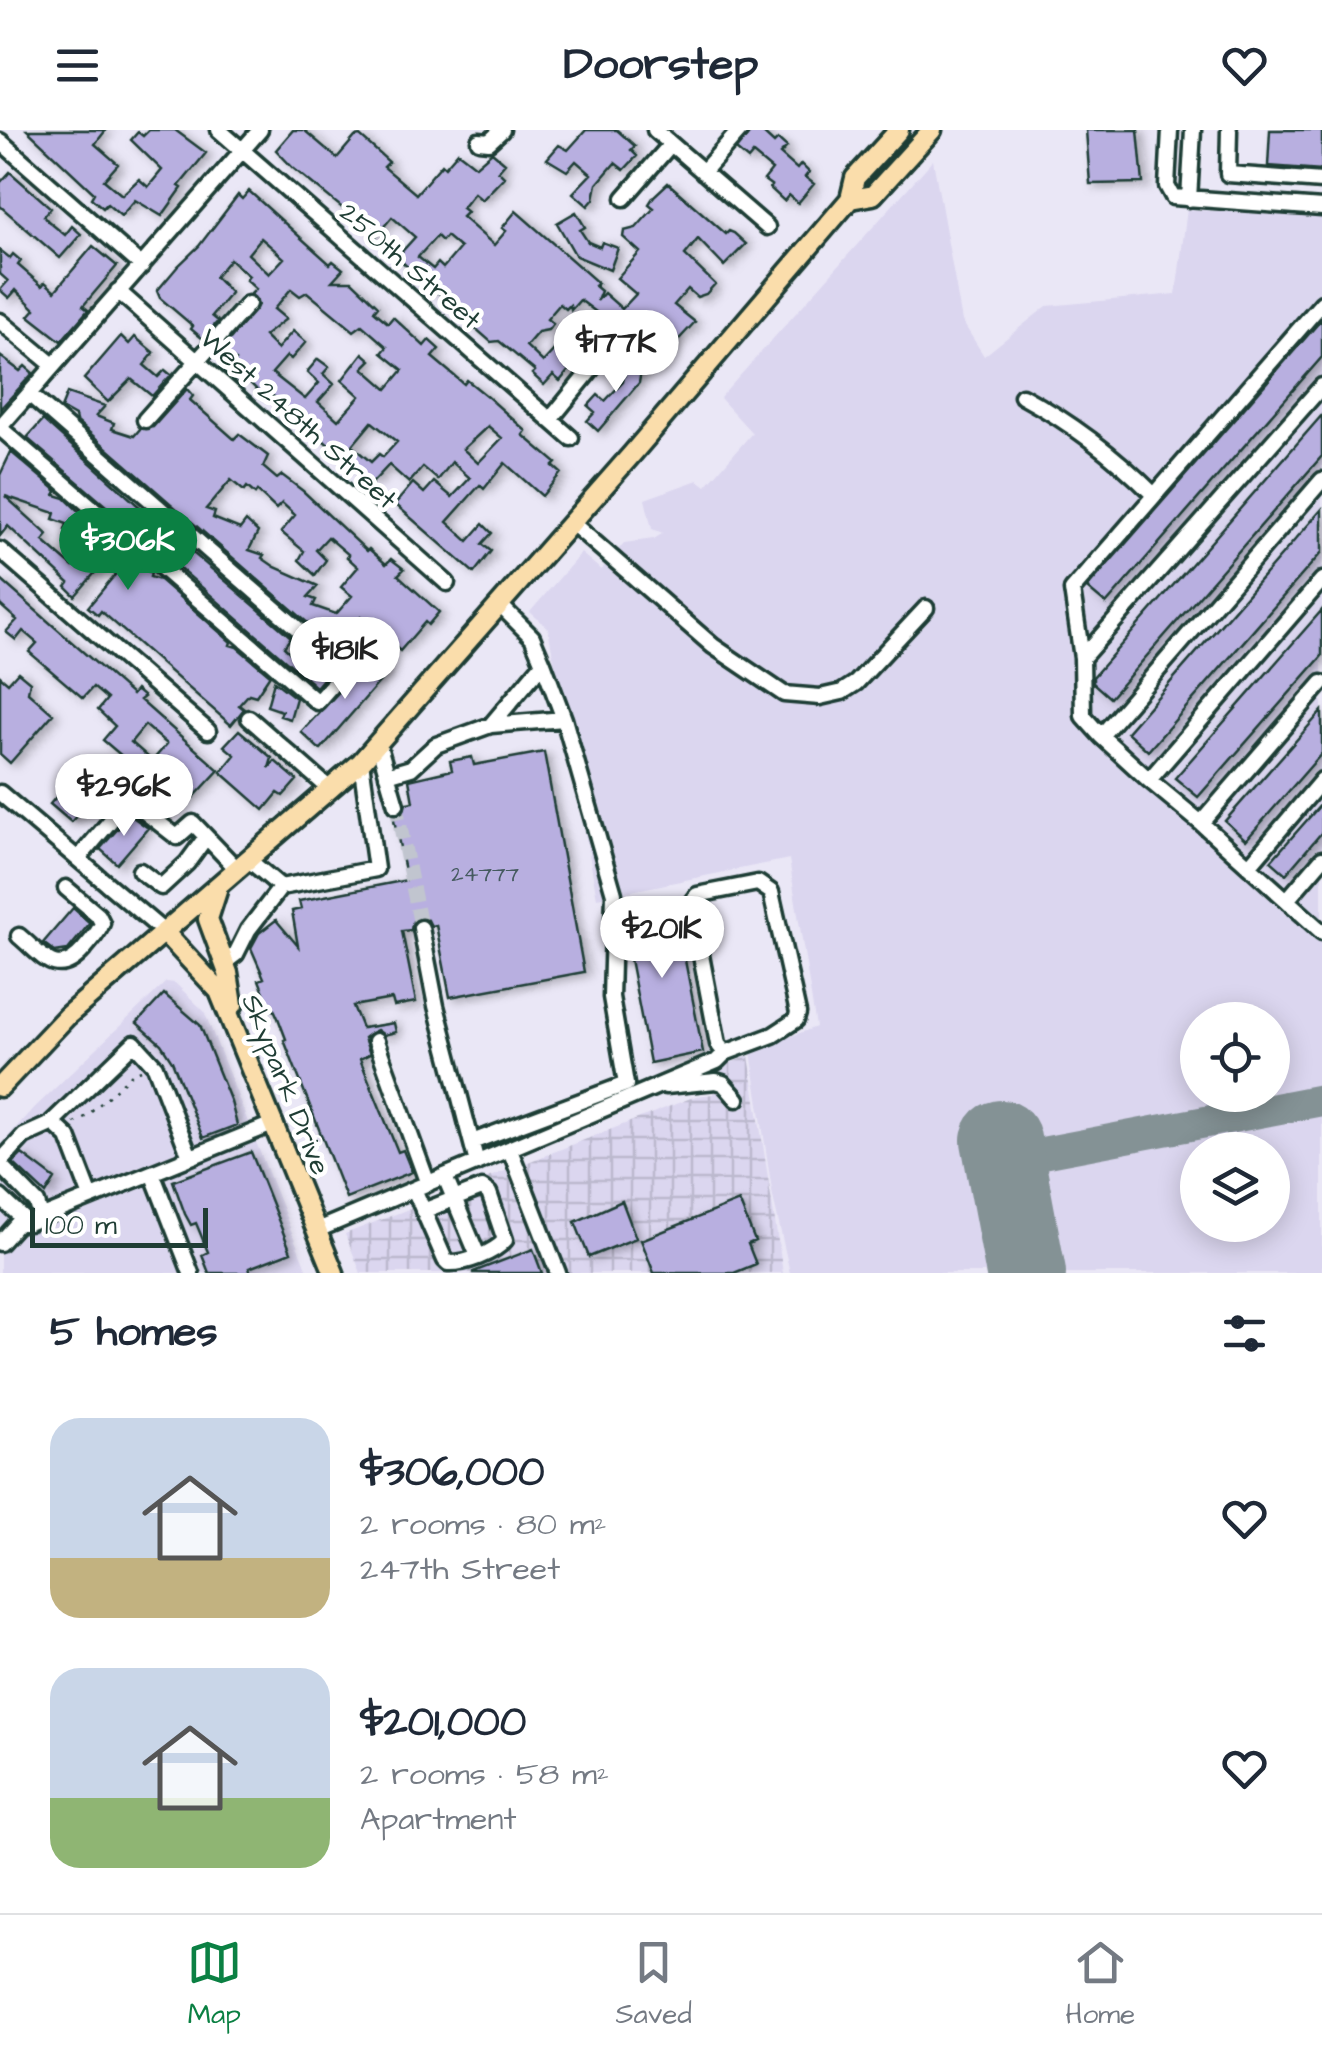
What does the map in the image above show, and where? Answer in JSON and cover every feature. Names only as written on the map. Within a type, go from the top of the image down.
[{"type":"main road","points":[[0,1087],[67,1016],[361,762],[850,199],[855,178],[899,130]]},
{"type":"main road","points":[[850,199],[873,195],[932,130]]},
{"type":"main road","points":[[218,888],[208,918],[224,962],[238,1035]]},
{"type":"main road","name":"Skypark Drive","points":[[164,932],[219,991],[334,1273]]},
{"type":"street","name":"250th Street","points":[[219,130],[571,438]]},
{"type":"street","points":[[29,394],[345,670],[317,702],[0,428],[53,365],[260,130]]},
{"type":"street","points":[[479,141],[489,142],[502,130]]},
{"type":"street","points":[[703,172],[740,130]]},
{"type":"street","points":[[1170,130],[1166,186],[1173,196],[1322,208]]},
{"type":"street","points":[[1190,199],[1194,130]]},
{"type":"street","points":[[1228,202],[1229,130]]},
{"type":"street","points":[[624,198],[667,136],[767,227]]},
{"type":"street","points":[[0,141],[142,266]]},
{"type":"street","points":[[1228,174],[1322,181]]},
{"type":"street","name":"West 248th Street","points":[[118,291],[447,582]]},
{"type":"street","points":[[1322,302],[1072,590],[1082,658],[1083,716],[1149,780],[1322,932]]},
{"type":"street","points":[[145,420],[248,304]]},
{"type":"street","points":[[0,320],[53,365]]},
{"type":"street","points":[[550,420],[598,361]]},
{"type":"street","points":[[1082,658],[1322,386]]},
{"type":"street","points":[[1022,396],[1084,432],[1154,495]]},
{"type":"street","points":[[1101,736],[1322,480]]},
{"type":"street","points":[[143,552],[172,519]]},
{"type":"street","points":[[571,522],[713,646],[784,694],[801,698],[842,692],[856,683],[926,608]]},
{"type":"street","points":[[0,550],[208,732]]},
{"type":"street","points":[[1149,780],[1322,580]]},
{"type":"street","points":[[472,1142],[626,1084],[610,997],[614,894],[564,719],[532,637],[499,604]]},
{"type":"street","points":[[491,725],[542,663]]},
{"type":"street","points":[[1201,823],[1322,683]]},
{"type":"street","points":[[249,718],[331,790]]},
{"type":"street","points":[[387,775],[411,768],[436,745],[491,725],[564,719]]},
{"type":"street","points":[[378,743],[396,805]]},
{"type":"street","points":[[78,859],[123,806],[132,802],[177,837],[193,823],[244,866],[281,887],[376,869],[361,762]]},
{"type":"street","points":[[1248,866],[1322,780]]},
{"type":"street","points":[[0,793],[164,932]]},
{"type":"street","points":[[140,870],[161,888],[206,837]]},
{"type":"street","points":[[1287,900],[1322,860]]},
{"type":"street","points":[[317,1230],[717,1061],[725,1053],[773,1035],[796,1020],[798,1014],[771,892],[758,884],[698,895],[691,902],[718,1044],[725,1053]]},
{"type":"street","points":[[224,962],[236,954],[248,930],[281,887]]},
{"type":"street","points":[[19,936],[56,965],[74,960],[102,923],[66,888]]},
{"type":"street","points":[[421,928],[438,1016],[477,1163]]},
{"type":"street","points":[[376,1041],[421,1186],[424,1211],[448,1263],[458,1264],[498,1248],[505,1240],[489,1193],[478,1188],[424,1211]]},
{"type":"street","points":[[34,1220],[37,1203],[0,1164],[24,1136],[61,1124],[134,1043],[155,1066],[190,1158]]},
{"type":"street","points":[[661,1085],[672,1088],[716,1081],[723,1083],[737,1099]]},
{"type":"street","points":[[61,1124],[92,1197]]},
{"type":"street","points":[[0,1243],[18,1223],[275,1124]]},
{"type":"street","points":[[510,1150],[558,1273]]},
{"type":"street","points":[[152,1173],[191,1273]]},
{"type":"street","points":[[445,1176],[478,1256]]},
{"type":"street","points":[[0,1197],[34,1220]]},
{"type":"path","points":[[61,1124],[80,1121],[134,1072],[146,1069]]},
{"type":"shaded area","points":[[933,160],[962,321],[984,356],[1047,306],[1176,294],[1187,209],[1322,218],[1322,1273],[790,1273],[773,1197],[751,1051],[816,1027],[789,859],[597,898],[548,628],[530,612],[581,553],[601,570],[624,543],[654,539],[663,533],[652,529],[645,499],[698,480],[706,486],[752,433],[720,398]]},
{"type":"shaded area","points":[[166,982],[175,983],[204,1011],[308,1273],[0,1273],[0,1146],[27,1115]]},
{"type":"shaded area","points":[[749,1056],[783,1273],[361,1273],[345,1234],[696,1096],[713,1094],[717,1068]]},
{"type":"building","points":[[27,130],[106,130],[95,144],[118,164],[104,180],[122,195],[139,179],[148,187],[162,170],[131,140],[138,132],[143,136],[149,130],[175,130],[206,153],[179,186],[182,188],[162,216],[135,200],[121,216],[107,204],[103,208],[91,198],[94,193]]},
{"type":"building","points":[[293,130],[304,130],[337,158],[360,136],[389,162],[384,167],[416,194],[458,152],[476,166],[492,152],[505,163],[498,171],[504,177],[482,200],[474,193],[462,208],[467,212],[462,217],[494,245],[516,211],[598,283],[595,286],[601,291],[597,301],[604,293],[622,309],[636,294],[617,278],[640,252],[623,237],[624,231],[636,228],[654,208],[649,204],[654,196],[668,183],[726,234],[734,233],[746,244],[724,266],[698,239],[685,255],[715,284],[697,297],[688,289],[674,305],[695,322],[656,364],[634,345],[639,340],[618,322],[616,325],[608,321],[580,300],[571,310],[570,305],[566,309],[560,304],[547,319],[553,324],[538,332],[526,346],[543,362],[567,336],[577,344],[562,363],[569,370],[560,381],[553,375],[544,385],[532,374],[535,371],[499,341],[491,342],[397,257],[415,237],[392,217],[375,237],[364,228],[369,222],[354,209],[346,211],[276,150]],"holes":[[[437,236],[442,241],[446,236],[460,248],[443,268],[438,263],[433,269],[418,257]]]},
{"type":"building","points":[[586,130],[617,130],[635,146],[631,150],[637,156],[624,170],[615,163],[597,184],[588,206],[573,193],[591,174],[576,161],[567,171],[547,159],[559,145],[568,150]]},
{"type":"building","points":[[752,130],[760,130],[774,143],[778,139],[787,147],[780,154],[797,169],[801,164],[809,172],[805,177],[814,184],[798,203],[789,195],[784,201],[770,188],[764,180],[772,170],[753,154],[748,160],[736,150]]},
{"type":"building","points":[[1086,130],[1138,130],[1143,183],[1090,184]]},
{"type":"building","points":[[1270,130],[1322,130],[1322,170],[1268,166]]},
{"type":"building","points":[[10,172],[51,208],[44,216],[48,221],[65,235],[72,226],[81,234],[60,258],[0,206],[0,183]]},
{"type":"building","points":[[249,191],[330,264],[333,261],[343,269],[332,281],[352,281],[378,306],[374,311],[388,323],[393,317],[424,346],[429,340],[439,349],[432,357],[464,384],[467,380],[488,397],[556,463],[553,466],[561,473],[542,496],[505,463],[484,489],[480,485],[447,522],[468,541],[483,524],[492,533],[482,544],[491,551],[474,573],[395,504],[413,483],[424,493],[434,482],[452,497],[470,478],[452,462],[438,480],[423,467],[409,483],[389,465],[372,483],[265,389],[261,394],[232,365],[236,361],[222,349],[258,305],[251,294],[256,289],[246,280],[249,276],[230,259],[215,277],[231,293],[212,316],[218,321],[203,339],[160,298],[157,291],[199,246],[238,195],[242,199]],"holes":[[[261,238],[284,258],[269,274],[248,254]],[[291,289],[300,296],[307,292],[354,331],[362,325],[387,347],[382,353],[403,370],[387,389],[363,368],[371,360],[363,353],[342,380],[360,396],[338,420],[318,402],[334,384],[323,374],[329,367],[318,359],[307,372],[319,383],[305,399],[272,373],[306,342],[293,331],[277,349],[264,336],[286,319],[274,309]],[[372,422],[397,442],[383,457],[379,454],[371,462],[352,446]],[[488,426],[502,438],[478,463],[463,449]]]},
{"type":"building","points":[[576,212],[588,242],[618,248],[610,270],[576,256],[557,223]]},
{"type":"building","points":[[93,246],[117,266],[83,306],[88,310],[61,341],[29,316],[35,309],[16,290],[9,298],[0,290],[8,281],[0,274],[0,250],[10,258],[13,254],[21,261],[18,265],[42,286],[45,282],[55,291]]},
{"type":"building","points":[[1322,319],[1322,357],[1106,604],[1087,588]]},
{"type":"building","points":[[121,336],[129,344],[135,337],[154,353],[144,365],[158,377],[165,370],[171,375],[152,396],[131,379],[108,402],[84,379]]},
{"type":"building","points":[[0,356],[20,371],[25,366],[33,373],[0,409]]},
{"type":"building","points":[[628,357],[643,359],[639,383],[598,431],[587,421],[595,412],[588,406],[598,395],[605,401],[623,382]]},
{"type":"building","points":[[187,389],[193,396],[190,400],[234,439],[239,434],[268,456],[263,467],[277,479],[282,475],[303,491],[367,551],[386,564],[391,559],[404,569],[398,575],[439,612],[400,651],[361,617],[345,656],[326,635],[76,421],[75,416],[61,408],[67,393],[105,406],[96,416],[114,423],[112,429],[134,436],[140,429],[153,427]],"holes":[[[231,480],[244,491],[247,487],[255,494],[257,491],[276,509],[282,503],[295,515],[281,532],[304,551],[299,560],[315,575],[326,560],[316,550],[328,537],[358,567],[341,587],[352,596],[336,614],[313,606],[316,600],[308,597],[318,586],[275,567],[262,558],[264,555],[249,550],[258,532],[246,521],[240,529],[213,518],[215,512],[206,509]]]},
{"type":"building","points":[[1322,415],[1322,456],[1110,698],[1093,683],[1093,677]]},
{"type":"building","points":[[43,420],[143,510],[136,518],[149,529],[142,537],[27,438]]},
{"type":"building","points":[[11,452],[57,491],[55,495],[65,498],[106,538],[119,545],[117,549],[129,553],[130,560],[140,563],[151,573],[150,577],[160,580],[230,645],[270,675],[256,696],[249,694],[239,705],[244,709],[231,725],[101,611],[98,615],[88,607],[124,564],[112,553],[75,596],[66,587],[69,583],[8,526],[0,536],[0,475]],"holes":[[[5,496],[55,513],[53,519],[67,524],[65,530],[78,534],[78,540],[93,544],[73,567],[43,541],[48,535]]]},
{"type":"building","points":[[1322,509],[1322,552],[1148,751],[1127,732]]},
{"type":"building","points":[[172,535],[291,637],[284,647],[301,663],[310,654],[330,671],[316,687],[159,550]]},
{"type":"building","points":[[0,579],[132,695],[136,690],[144,697],[140,700],[219,770],[194,797],[153,760],[167,744],[145,725],[131,742],[155,763],[144,775],[103,740],[115,726],[98,710],[107,699],[93,687],[83,698],[29,652],[37,643],[23,631],[16,640],[6,632],[17,620],[0,605]]},
{"type":"building","points":[[1322,610],[1322,656],[1198,797],[1175,778]]},
{"type":"building","points":[[367,654],[388,672],[318,748],[301,732],[353,677],[355,667]]},
{"type":"building","points":[[18,672],[30,682],[28,692],[53,714],[10,763],[0,754],[0,676],[8,683]]},
{"type":"building","points":[[274,681],[296,698],[290,719],[280,716],[282,711],[267,706]]},
{"type":"building","points":[[1322,711],[1322,753],[1246,840],[1225,821]]},
{"type":"building","points":[[239,730],[272,758],[269,768],[275,761],[297,780],[283,796],[278,793],[264,810],[221,772],[235,755],[224,746]]},
{"type":"building","points":[[544,752],[584,972],[450,997],[436,925],[420,918],[413,921],[411,930],[402,931],[416,1002],[394,1006],[392,999],[353,1006],[362,1028],[394,1023],[396,1032],[384,1035],[377,1030],[364,1038],[370,1054],[360,1059],[398,1152],[403,1150],[412,1172],[346,1198],[278,1018],[259,980],[264,978],[251,948],[259,933],[276,920],[298,946],[292,911],[301,909],[299,901],[407,880],[393,815],[403,813],[406,803],[413,802],[409,780],[452,770],[450,761],[472,757],[474,765]]},
{"type":"building","points":[[80,769],[101,788],[71,822],[50,804]]},
{"type":"building","points":[[1322,803],[1322,832],[1286,874],[1271,861]]},
{"type":"building","points":[[130,815],[148,828],[117,864],[100,849]]},
{"type":"building","points":[[673,899],[703,1052],[650,1063],[624,928],[624,909]]},
{"type":"building","points":[[73,908],[90,923],[68,950],[55,952],[43,943]]},
{"type":"building","points":[[164,994],[200,1025],[237,1125],[203,1138],[172,1061],[161,1044],[137,1023]]},
{"type":"building","points":[[251,1152],[291,1252],[249,1268],[251,1273],[209,1273],[202,1255],[208,1252],[196,1223],[191,1225],[185,1214],[173,1181]]},
{"type":"building","points":[[22,1154],[55,1179],[46,1194],[13,1163]]},
{"type":"building","points":[[622,1201],[636,1238],[589,1257],[575,1222]]},
{"type":"building","points":[[739,1201],[755,1241],[748,1244],[756,1264],[734,1273],[654,1273],[641,1240]]},
{"type":"building","points":[[533,1249],[542,1273],[473,1273],[473,1272]]},
{"type":"taxiway","points":[[1005,1160],[1322,1100]]},
{"type":"runway","points":[[1001,1140],[1026,1273]]},
{"type":"tunnel","points":[[396,805],[421,928]]}]
